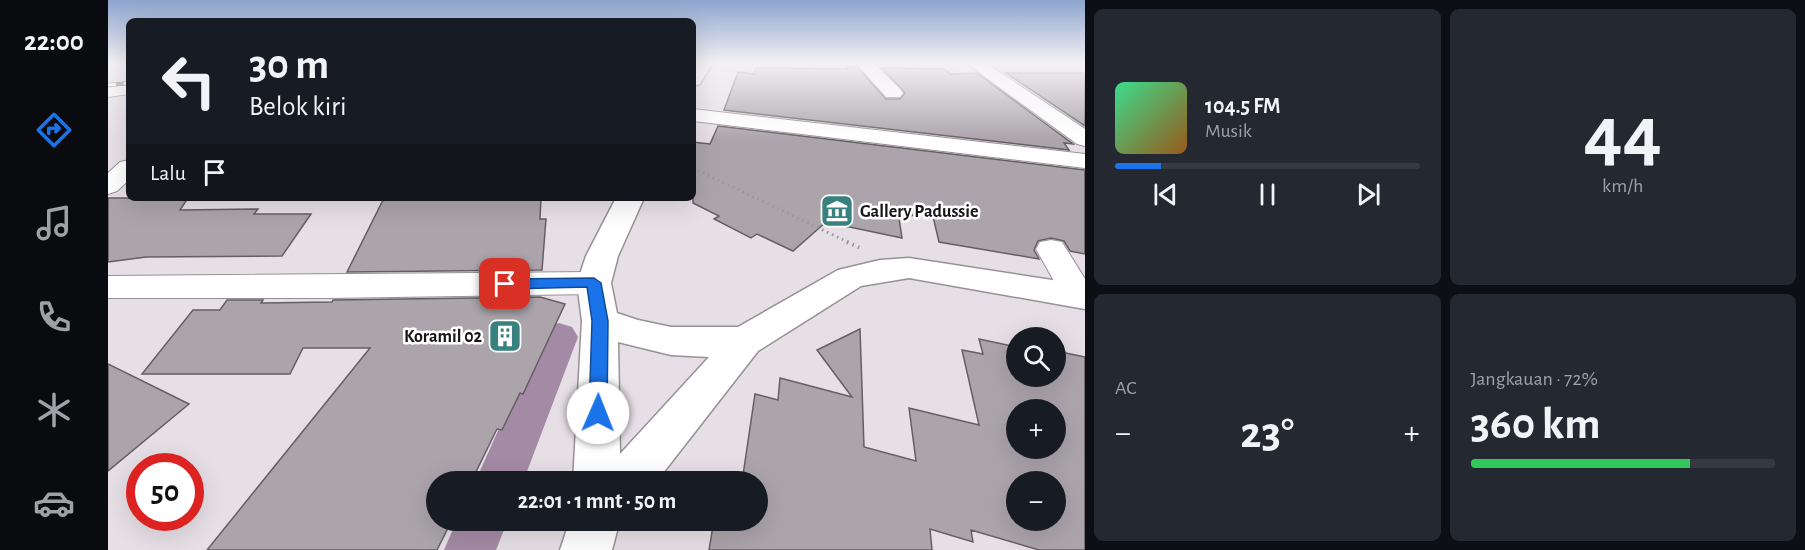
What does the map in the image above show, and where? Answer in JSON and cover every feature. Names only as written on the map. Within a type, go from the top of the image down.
[{"type":"street","points":[[108,91],[124,89]]},
{"type":"street","points":[[889,89],[893,93]]},
{"type":"street","points":[[1011,89],[1085,139]]},
{"type":"street","points":[[696,115],[1085,161]]},
{"type":"street","points":[[108,186],[126,170]]},
{"type":"street","points":[[597,471],[600,321],[594,283],[602,256],[629,201]]},
{"type":"street","points":[[1051,249],[1082,297]]},
{"type":"street","points":[[635,471],[745,342],[850,278],[880,271],[909,268],[1082,297]]},
{"type":"street","points":[[108,287],[327,287],[594,283]]},
{"type":"street","points":[[600,321],[632,334],[668,342],[745,342]]},
{"type":"street","points":[[586,550],[592,531]]},
{"type":"path","points":[[696,169],[853,246],[909,268]]},
{"type":"building","points":[[732,89],[877,89],[886,99],[900,99],[905,93],[901,89],[998,89],[1073,144],[1064,143],[1069,150],[724,110]]},
{"type":"building","points":[[1029,89],[1085,89],[1085,126]]},
{"type":"building","points":[[718,126],[1085,170],[1085,254],[1070,251],[1064,241],[1051,238],[1038,241],[1034,250],[1039,259],[939,242],[932,212],[899,218],[902,238],[826,222],[793,251],[757,234],[751,238],[714,219],[719,216],[693,203],[696,201],[696,142],[710,144]]},
{"type":"building","points":[[108,198],[126,198],[126,201],[186,201],[180,210],[258,209],[254,214],[311,214],[282,256],[146,257],[108,262]]},
{"type":"building","points":[[382,201],[541,201],[540,219],[546,219],[542,270],[347,272]]},
{"type":"building","points":[[540,297],[565,304],[523,394],[520,393],[502,430],[497,429],[476,471],[426,471],[426,531],[446,531],[437,550],[207,550],[370,348],[303,348],[290,374],[142,374],[193,310],[220,310],[227,300],[263,300],[261,303],[332,302],[333,300]]},
{"type":"building","points":[[860,329],[864,447],[916,461],[909,408],[979,425],[962,350],[983,354],[979,339],[1006,345],[1006,387],[1066,387],[1066,353],[1085,357],[1085,550],[1039,550],[971,530],[973,542],[930,529],[932,550],[709,550],[712,531],[768,531],[768,471],[744,471],[755,394],[778,400],[780,378],[852,397],[817,350]]},
{"type":"building","points":[[108,364],[189,404],[130,453],[126,453],[126,456],[108,471]]},
{"type":"waterway","points":[[504,471],[559,337]]},
{"type":"waterway","points":[[470,550],[478,531]]},
{"type":"place","name":"Gallery Padussie","points":[[837,211]]},
{"type":"place","name":"Koramil 02","points":[[505,336]]},
{"type":"route","points":[[505,284],[594,283],[600,321],[598,413]]}]
